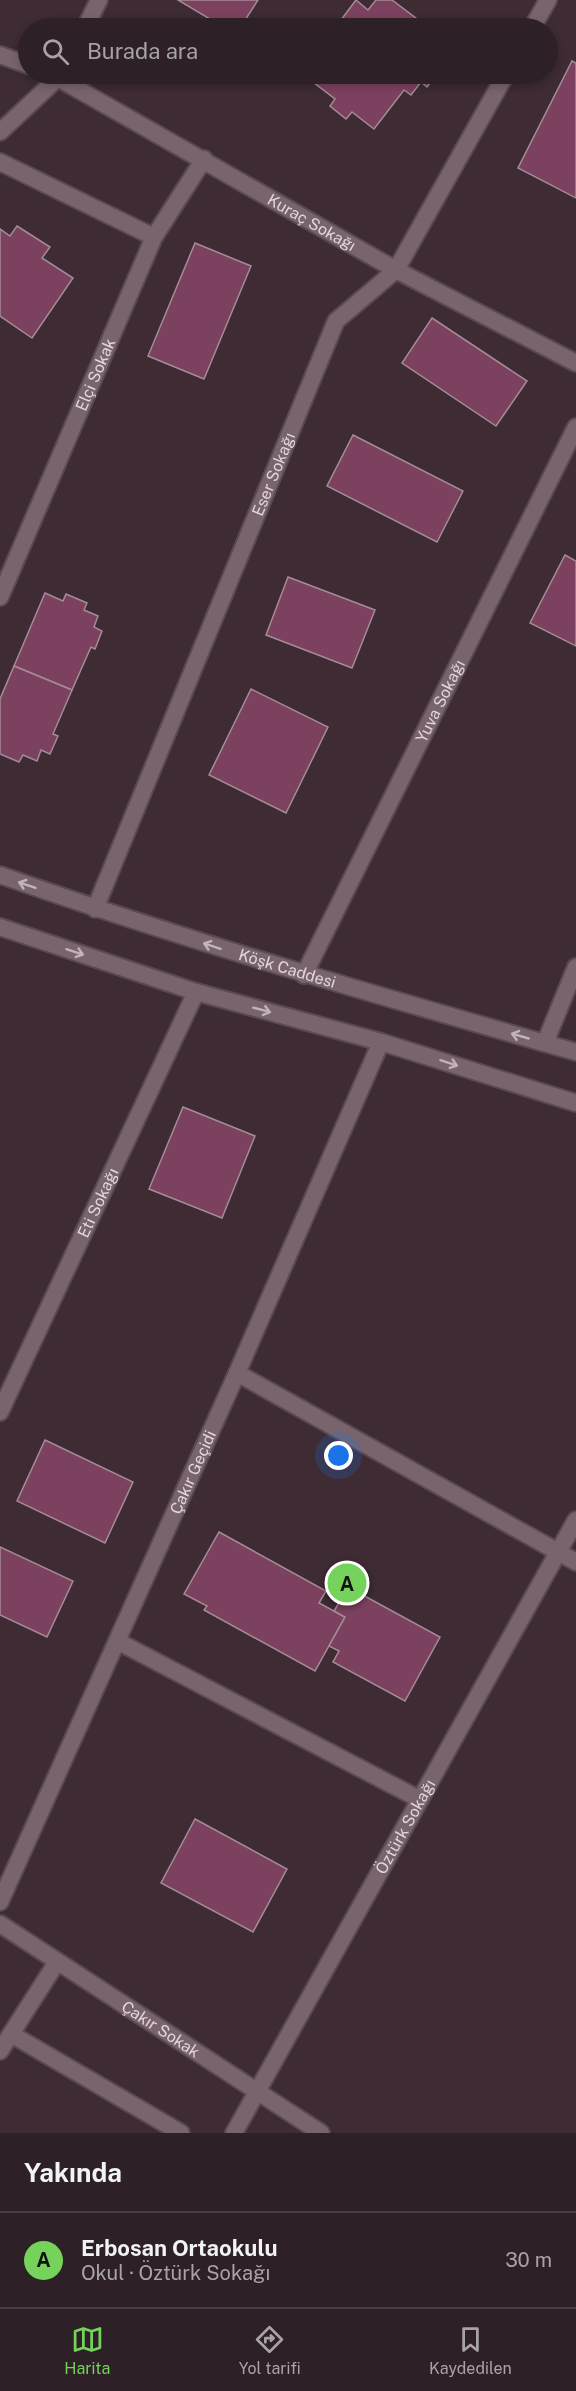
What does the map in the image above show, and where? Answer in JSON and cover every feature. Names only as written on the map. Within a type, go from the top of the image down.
[{"type":"street","points":[[90,18],[99,0]]},
{"type":"street","points":[[538,18],[548,0]]},
{"type":"street","points":[[0,55],[18,61]]},
{"type":"street","points":[[0,132],[49,84]]},
{"type":"street","name":"Kuraç Sokağı","points":[[74,84],[396,270],[576,363]]},
{"type":"street","name":"Eser Sokağı","points":[[95,909],[336,321],[396,270],[500,84]]},
{"type":"street","name":"Elçi Sokak","points":[[0,597],[154,237],[204,159]]},
{"type":"street","points":[[0,162],[154,237]]},
{"type":"street","name":"Yuva Sokağı","points":[[304,975],[576,427]]},
{"type":"street","name":"Köşk Caddesi","points":[[0,875],[95,909],[304,975],[576,1053]]},
{"type":"street","points":[[0,927],[196,992],[381,1042],[576,1103]]},
{"type":"street","points":[[545,1043],[576,967]]},
{"type":"street","name":"Eti Sokağı","points":[[0,1412],[196,992]]},
{"type":"street","name":"Çakır Geçidi","points":[[0,1902],[237,1373],[381,1042]]},
{"type":"street","points":[[237,1373],[576,1562]]},
{"type":"street","name":"Öztürk Sokağı","points":[[234,2133],[576,1520]]},
{"type":"street","points":[[117,1641],[419,1799]]},
{"type":"street","name":"Çakır Sokak","points":[[0,1924],[321,2133]]},
{"type":"street","points":[[0,2051],[57,1962]]},
{"type":"street","points":[[11,2034],[181,2133]]},
{"type":"building","points":[[178,0],[258,0],[246,18],[208,18]]},
{"type":"building","points":[[356,0],[368,10],[376,0],[392,0],[416,18],[342,18]]},
{"type":"building","points":[[572,61],[576,63],[576,198],[518,168]]},
{"type":"building","points":[[316,84],[419,84],[411,95],[404,90],[374,129],[352,112],[346,119],[330,106],[335,99]]},
{"type":"building","points":[[17,226],[50,247],[42,258],[73,278],[32,338],[0,316],[0,229],[10,236]]},
{"type":"building","points":[[195,243],[251,266],[204,379],[148,356]]},
{"type":"building","points":[[432,318],[527,381],[496,426],[402,363]]},
{"type":"building","points":[[353,435],[463,491],[437,542],[327,486]]},
{"type":"building","points":[[565,555],[576,561],[576,646],[530,623]]},
{"type":"building","points":[[288,577],[375,610],[352,668],[266,635]]},
{"type":"building","points":[[45,593],[63,601],[66,594],[87,603],[84,610],[98,616],[94,627],[102,631],[95,649],[91,647],[72,690],[14,666]]},
{"type":"building","points":[[14,666],[72,690],[53,734],[58,736],[50,754],[41,750],[37,761],[23,755],[19,762],[0,754],[0,699]]},
{"type":"building","points":[[251,689],[328,727],[286,813],[209,775]]},
{"type":"building","points":[[183,1107],[255,1136],[222,1218],[149,1189]]},
{"type":"building","points":[[45,1440],[133,1482],[105,1543],[17,1501]]},
{"type":"building","points":[[219,1532],[326,1591],[319,1603],[345,1617],[315,1671],[204,1610],[207,1606],[184,1594]]},
{"type":"building","points":[[0,1547],[73,1581],[47,1637],[0,1615]]},
{"type":"building","points":[[348,1587],[440,1637],[405,1701],[333,1662],[339,1651],[329,1646],[345,1617],[334,1611]]},
{"type":"building","points":[[195,1819],[287,1869],[253,1932],[161,1883]]},
{"type":"place","name":"Erbosan Ortaokulu","points":[[347,1583]]}]
